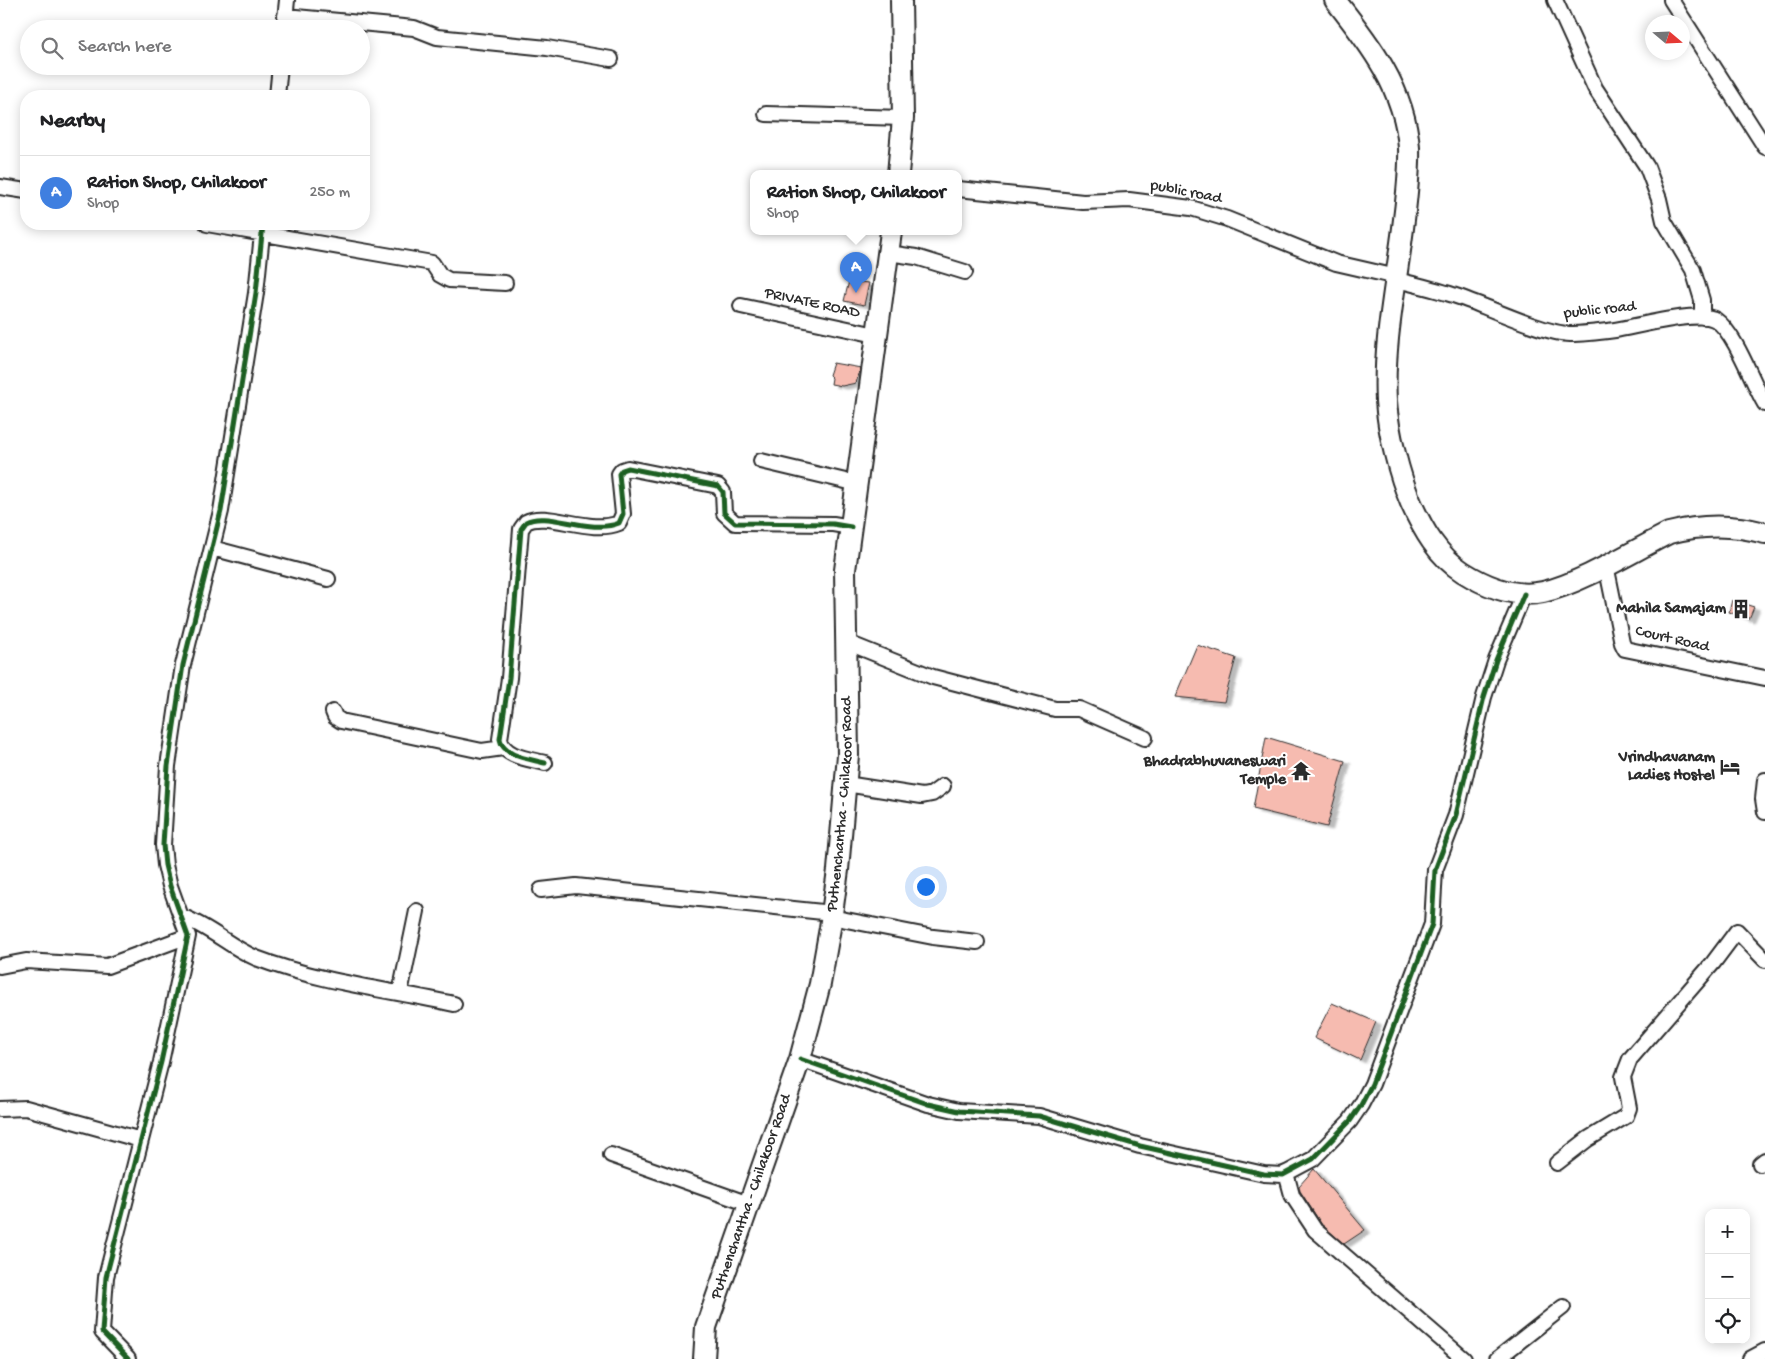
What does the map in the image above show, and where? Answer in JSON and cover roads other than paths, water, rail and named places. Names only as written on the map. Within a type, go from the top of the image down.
[{"type":"main road","points":[[898,170],[903,118],[902,0]]},
{"type":"main road","points":[[1335,0],[1380,61],[1397,91],[1404,119],[1409,148],[1408,179],[1389,339],[1386,401],[1406,491],[1420,524],[1445,558],[1486,586],[1524,594],[1559,588],[1669,533],[1689,528],[1724,525],[1765,533]]},
{"type":"main road","name":"Puthenchantha - Chilakoor Road","points":[[704,1359],[706,1327],[800,1059],[820,984],[832,915],[848,755],[845,570],[891,235]]},
{"type":"street","points":[[284,20],[287,0]]},
{"type":"street","points":[[1555,0],[1594,88],[1647,167],[1659,198],[1664,221],[1693,270],[1702,300],[1702,317],[1716,320],[1732,340],[1765,404]]},
{"type":"street","points":[[1672,0],[1765,147]]},
{"type":"street","points":[[370,26],[414,28],[437,37],[547,48],[611,59]]},
{"type":"street","points":[[278,90],[279,75]]},
{"type":"street","points":[[766,114],[903,118]]},
{"type":"street","points":[[0,187],[20,190]]},
{"type":"street","name":"public road","points":[[962,189],[1083,202],[1129,200],[1191,208],[1227,219],[1336,263],[1397,278],[1456,296],[1557,333],[1615,330],[1668,319],[1702,317]]},
{"type":"street","points":[[128,1359],[102,1332],[106,1277],[161,1062],[188,936],[170,886],[164,858],[163,845],[168,766],[183,665],[221,512],[256,293],[262,230]]},
{"type":"street","points":[[267,230],[432,263],[440,275],[449,280],[505,283]]},
{"type":"street","points":[[888,253],[916,257],[965,272]]},
{"type":"street","name":"PRIVATE ROAD","points":[[741,306],[876,335]]},
{"type":"street","points":[[761,462],[858,484]]},
{"type":"street","points":[[545,763],[513,754],[504,748],[500,736],[509,678],[520,529],[529,520],[541,518],[599,527],[619,523],[623,514],[619,474],[623,469],[628,468],[718,486],[723,492],[724,514],[735,523],[833,524],[851,527]]},
{"type":"street","points":[[212,548],[328,579]]},
{"type":"street","name":"Court Road","points":[[1606,565],[1622,643],[1626,649],[1765,678]]},
{"type":"street","points":[[800,1059],[928,1104],[959,1111],[1039,1116],[1198,1160],[1264,1174],[1286,1173],[1313,1159],[1361,1105],[1372,1084],[1432,924],[1435,870],[1456,816],[1484,697],[1496,660],[1524,594]]},
{"type":"street","points":[[846,642],[933,677],[1055,709],[1079,709],[1145,738]]},
{"type":"street","points":[[333,712],[335,717],[341,721],[482,751],[504,748]]},
{"type":"street","points":[[1765,780],[1763,799],[1765,812]]},
{"type":"street","points":[[846,784],[920,796],[931,795],[943,786]]},
{"type":"street","points":[[541,890],[576,886],[832,915],[919,935],[977,942]]},
{"type":"street","points":[[400,993],[418,911]]},
{"type":"street","points":[[182,917],[204,925],[241,950],[266,961],[324,976],[454,1004]]},
{"type":"street","points":[[1557,1163],[1588,1139],[1626,1116],[1628,1108],[1623,1077],[1630,1059],[1713,963],[1737,931],[1765,960]]},
{"type":"street","points":[[0,966],[26,961],[107,966],[188,936]]},
{"type":"street","points":[[0,1109],[26,1108],[141,1140]]},
{"type":"street","points":[[611,1155],[748,1204]]},
{"type":"street","points":[[1286,1173],[1292,1195],[1314,1230],[1464,1359]]},
{"type":"street","points":[[1497,1359],[1563,1307]]},
{"type":"street","points":[[1750,1359],[1765,1351]]},
{"type":"place","name":"Ration Shop, Chilakoor","points":[[856,293]]},
{"type":"place","name":"Mahila Samajam","points":[[1741,609]]},
{"type":"place","name":"Vrindhavanam Ladies Hostel","points":[[1730,767]]},
{"type":"place","name":"Bhadrabhuvaneswari Temple","points":[[1301,771]]}]
